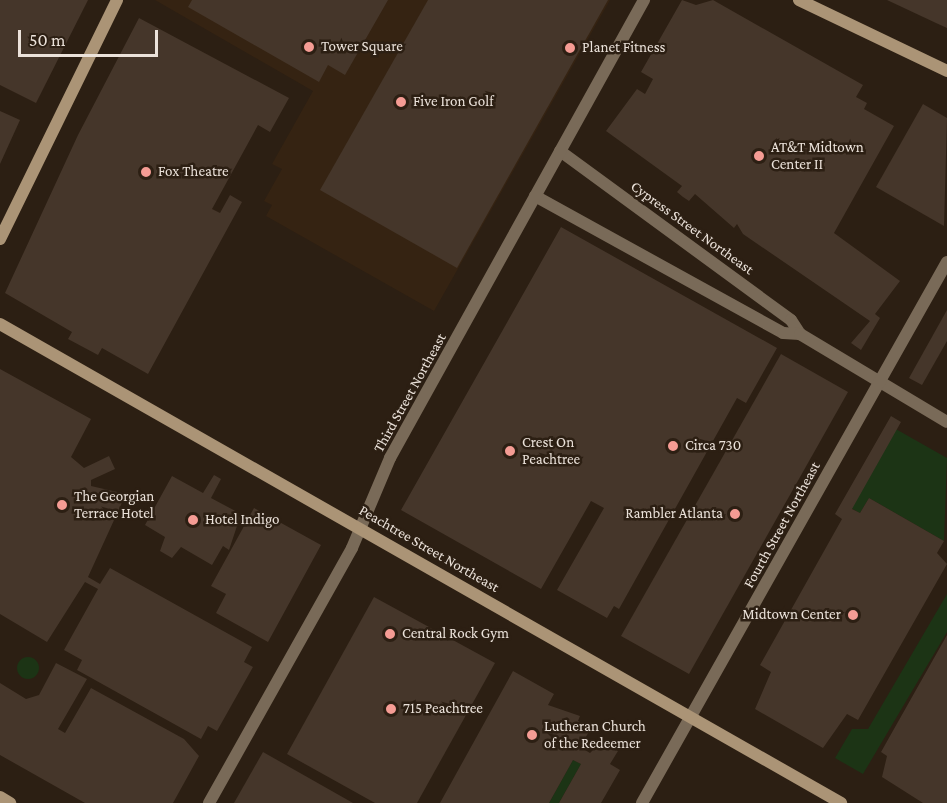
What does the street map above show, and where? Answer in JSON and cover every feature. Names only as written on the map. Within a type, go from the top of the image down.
[{"type":"main road","points":[[0,239],[117,0]]},
{"type":"main road","points":[[799,0],[947,71]]},
{"type":"main road","name":"Peachtree Street Northeast","points":[[0,324],[360,526],[841,803]]},
{"type":"main road","points":[[0,797],[10,803]]},
{"type":"street","name":"Third Street Northeast","points":[[209,803],[352,548],[390,458],[644,0]]},
{"type":"street","name":"Cypress Street Northeast","points":[[560,151],[791,320],[800,334],[947,422]]},
{"type":"street","name":"Cypress Street Northeast","points":[[535,196],[783,333],[800,334]]},
{"type":"street","name":"Fourth Street Northeast","points":[[642,803],[947,262]]},
{"type":"shaded area","points":[[155,0],[610,0],[434,311],[266,216],[272,205],[264,201],[282,169],[272,164],[313,91]]},
{"type":"green space","points":[[894,428],[947,458],[944,541],[869,498],[860,513],[849,507]]},
{"type":"green space","points":[[947,594],[947,632],[863,774],[835,758],[852,729],[868,729]]},
{"type":"green space","points":[[28,657],[36,660],[39,668],[36,676],[28,679],[20,676],[17,668],[20,660]]},
{"type":"green space","points":[[573,760],[581,764],[559,803],[549,803]]},
{"type":"building","points":[[0,0],[88,0],[36,103],[0,85]]},
{"type":"building","name":"Tower Square","points":[[192,0],[388,0],[345,75],[328,65],[319,82],[188,7]]},
{"type":"building","points":[[428,0],[608,0],[457,268],[320,190]]},
{"type":"building","name":"AT&T Midtown Center II","points":[[682,0],[696,5],[713,0],[863,85],[856,97],[867,103],[864,109],[894,126],[834,233],[900,281],[875,314],[880,318],[861,350],[851,343],[870,321],[743,234],[737,224],[734,228],[695,194],[689,201],[683,197],[677,192],[682,186],[606,131],[637,89],[645,94],[653,79],[641,72]]},
{"type":"building","points":[[887,0],[947,0],[947,28],[936,23]]},
{"type":"building","name":"Fox Theatre","points":[[139,18],[289,98],[270,132],[258,125],[212,209],[220,213],[230,195],[242,202],[148,374],[102,348],[98,355],[68,339],[72,332],[5,293],[78,135]]},
{"type":"building","points":[[923,104],[947,118],[944,226],[876,187]]},
{"type":"building","points":[[0,111],[20,120],[0,164]]},
{"type":"building","points":[[561,227],[777,348],[746,403],[737,398],[619,609],[614,606],[607,618],[557,590],[604,508],[591,501],[541,589],[401,510]]},
{"type":"building","points":[[947,310],[947,341],[922,385],[909,378]]},
{"type":"building","name":"Rambler Atlanta","points":[[781,354],[848,392],[689,674],[621,636]]},
{"type":"building","points":[[0,369],[91,419],[71,457],[84,468],[109,456],[115,469],[91,480],[91,486],[126,494],[88,577],[100,584],[110,568],[252,647],[244,662],[253,667],[217,731],[208,726],[201,739],[77,670],[82,660],[64,650],[98,589],[85,582],[47,642],[0,614]]},
{"type":"building","name":"Midtown Center","points":[[891,416],[901,422],[852,509],[860,513],[869,498],[944,541],[937,553],[947,564],[858,720],[847,714],[823,748],[755,709],[771,672],[760,665],[842,519],[835,514]]},
{"type":"building","name":"Hotel Indigo","points":[[214,475],[221,479],[211,498],[241,514],[229,550],[223,546],[212,565],[181,547],[172,558],[160,551],[165,537],[145,525],[172,476],[203,493]]},
{"type":"building","points":[[254,508],[321,545],[268,642],[216,613],[226,594],[211,586]]},
{"type":"building","name":"715 Peachtree","points":[[374,597],[495,663],[417,803],[375,803],[287,754]]},
{"type":"building","points":[[947,635],[947,803],[923,803],[882,777],[887,756],[881,752]]},
{"type":"building","points":[[56,663],[87,679],[58,729],[65,733],[91,688],[184,739],[199,756],[173,803],[85,803],[0,755],[0,683],[26,699],[39,695]]},
{"type":"building","name":"Lutheran Church of the Redeemer","points":[[513,671],[554,694],[548,705],[580,716],[578,721],[591,728],[580,747],[590,753],[601,742],[618,751],[610,764],[620,770],[601,803],[559,803],[581,764],[573,760],[549,803],[440,803]]},
{"type":"building","points":[[263,752],[353,803],[234,803]]},
{"type":"place","name":"Tower Square","points":[[309,47]]},
{"type":"place","name":"Planet Fitness","points":[[570,48]]},
{"type":"place","name":"Five Iron Golf","points":[[401,102]]},
{"type":"place","name":"AT&T Midtown Center II","points":[[759,156]]},
{"type":"place","name":"Fox Theatre","points":[[146,172]]},
{"type":"place","name":"Circa 730","points":[[673,446]]},
{"type":"place","name":"Crest On Peachtree","points":[[510,451]]},
{"type":"place","name":"The Georgian Terrace Hotel","points":[[62,505]]},
{"type":"place","name":"Rambler Atlanta","points":[[735,514]]},
{"type":"place","name":"Hotel Indigo","points":[[193,520]]},
{"type":"place","name":"Midtown Center","points":[[853,615]]},
{"type":"place","name":"Central Rock Gym","points":[[390,634]]},
{"type":"place","name":"715 Peachtree","points":[[391,709]]},
{"type":"place","name":"Lutheran Church of the Redeemer","points":[[532,735]]}]
